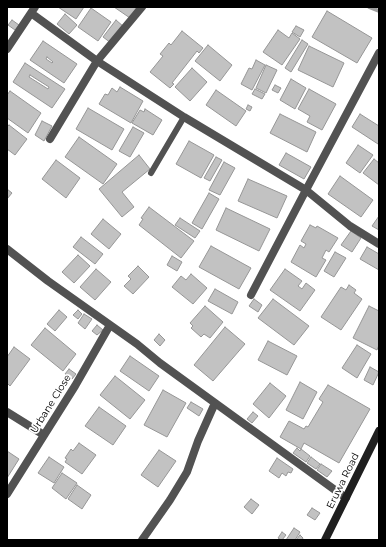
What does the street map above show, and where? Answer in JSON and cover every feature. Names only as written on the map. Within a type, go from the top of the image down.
[{"type":"main road","name":"Eruwa Road","points":[[325,540],[378,434]]},
{"type":"street","points":[[50,139],[97,61],[142,7]]},
{"type":"street","points":[[7,49],[33,10],[97,61],[184,117],[306,190],[350,226],[379,244]]},
{"type":"street","points":[[251,295],[379,54]]},
{"type":"street","points":[[7,249],[48,281],[110,324],[215,403],[346,498]]},
{"type":"street","name":"Urbane Close","points":[[7,494],[75,386],[110,324]]},
{"type":"street","points":[[142,540],[170,500],[187,472],[198,441],[215,403]]},
{"type":"street","points":[[7,412],[44,435]]},
{"type":"lane","points":[[151,173],[184,117]]},
{"type":"building","points":[[58,7],[84,7],[76,19]]},
{"type":"building","points":[[114,7],[137,7],[130,18]]},
{"type":"building","points":[[91,8],[111,22],[98,41],[78,27]]},
{"type":"building","points":[[327,11],[372,38],[357,63],[312,37]]},
{"type":"building","points":[[65,14],[77,25],[69,34],[57,24]]},
{"type":"building","points":[[12,20],[19,25],[15,30],[8,25]]},
{"type":"building","points":[[116,20],[124,27],[111,43],[103,37]]},
{"type":"building","points":[[296,26],[304,30],[300,37],[292,32]]},
{"type":"building","points":[[278,30],[289,38],[292,33],[300,39],[282,65],[263,52]]},
{"type":"building","points":[[182,31],[203,48],[199,53],[197,51],[172,83],[174,84],[170,88],[150,72],[163,56],[160,54],[169,43],[171,45]]},
{"type":"building","points":[[302,40],[308,44],[291,72],[285,68]]},
{"type":"building","points":[[43,41],[77,64],[64,83],[30,60]],"holes":[[[47,57],[53,62],[52,63],[46,59]]]},
{"type":"building","points":[[208,45],[232,65],[220,81],[195,61]]},
{"type":"building","points":[[309,46],[344,63],[333,87],[298,70]]},
{"type":"building","points":[[256,60],[265,65],[252,90],[241,84],[249,68],[252,69]]},
{"type":"building","points":[[25,63],[65,89],[52,108],[13,82]],"holes":[[[30,75],[49,87],[48,89],[29,77]]]},
{"type":"building","points":[[266,65],[277,70],[266,93],[256,88]]},
{"type":"building","points":[[192,68],[207,82],[190,101],[175,87]]},
{"type":"building","points":[[291,79],[306,88],[295,109],[280,100]]},
{"type":"building","points":[[275,85],[281,88],[278,93],[272,90]]},
{"type":"building","points":[[120,87],[143,101],[131,123],[99,104],[105,94],[108,95],[112,88],[117,92]]},
{"type":"building","points":[[255,89],[265,94],[262,99],[252,94]]},
{"type":"building","points":[[309,89],[336,104],[322,130],[307,122],[310,116],[298,109]]},
{"type":"building","points":[[216,90],[246,111],[236,126],[206,105]]},
{"type":"building","points":[[10,91],[41,113],[28,133],[7,118],[7,95]]},
{"type":"building","points":[[248,105],[252,107],[250,111],[246,109]]},
{"type":"building","points":[[88,108],[124,129],[112,150],[76,129]]},
{"type":"building","points":[[145,109],[162,120],[153,135],[132,123],[140,110],[144,112]]},
{"type":"building","points":[[280,114],[316,132],[307,152],[270,133]]},
{"type":"building","points":[[360,114],[379,126],[378,144],[352,127]]},
{"type":"building","points":[[42,121],[52,126],[44,141],[35,135]]},
{"type":"building","points":[[9,125],[27,139],[15,155],[7,149],[7,127]]},
{"type":"building","points":[[133,127],[144,133],[130,157],[119,151]]},
{"type":"building","points":[[79,137],[117,164],[103,184],[65,157]]},
{"type":"building","points":[[189,141],[214,155],[201,178],[176,164]]},
{"type":"building","points":[[358,145],[373,155],[360,173],[346,163]]},
{"type":"building","points":[[286,153],[311,167],[304,179],[279,165]]},
{"type":"building","points":[[139,155],[150,169],[122,192],[134,207],[122,217],[99,189]]},
{"type":"building","points":[[216,157],[222,160],[210,181],[204,178]]},
{"type":"building","points":[[374,159],[379,163],[379,185],[363,173]]},
{"type":"building","points":[[56,160],[80,178],[66,198],[42,179]]},
{"type":"building","points":[[224,162],[235,168],[220,195],[209,190]]},
{"type":"building","points":[[340,176],[373,200],[361,217],[328,194]]},
{"type":"building","points":[[248,179],[287,196],[277,218],[238,201]]},
{"type":"building","points":[[7,189],[12,193],[7,199]]},
{"type":"building","points":[[209,193],[219,199],[202,229],[192,223]]},
{"type":"building","points":[[149,207],[194,241],[181,258],[139,225],[143,219],[141,218]]},
{"type":"building","points":[[226,208],[270,229],[259,251],[216,230]]},
{"type":"building","points":[[379,216],[379,230],[372,226]]},
{"type":"building","points":[[180,218],[200,231],[195,238],[175,225]]},
{"type":"building","points":[[103,219],[121,234],[109,249],[91,234]]},
{"type":"building","points":[[310,225],[316,228],[317,226],[338,238],[329,252],[326,250],[322,258],[326,260],[316,277],[291,262],[300,245],[304,248],[306,244],[301,241]]},
{"type":"building","points":[[351,231],[361,238],[352,252],[341,245]]},
{"type":"building","points":[[81,237],[103,254],[95,264],[73,247]]},
{"type":"building","points":[[211,246],[251,268],[239,289],[199,267]]},
{"type":"building","points":[[367,247],[379,254],[379,270],[360,259]]},
{"type":"building","points":[[335,252],[346,258],[334,277],[324,271]]},
{"type":"building","points":[[78,255],[90,266],[74,283],[62,272]]},
{"type":"building","points":[[172,256],[182,262],[177,271],[167,265]]},
{"type":"building","points":[[138,266],[149,277],[133,294],[124,286],[131,279],[128,276]]},
{"type":"building","points":[[96,269],[111,282],[95,300],[80,287]]},
{"type":"building","points":[[285,269],[302,281],[298,286],[302,289],[306,283],[315,290],[300,311],[270,290]]},
{"type":"building","points":[[191,274],[207,288],[193,304],[172,287],[181,276],[186,280]]},
{"type":"building","points":[[349,285],[356,290],[354,293],[362,299],[341,330],[321,317],[341,287],[346,290]]},
{"type":"building","points":[[215,289],[238,302],[232,314],[208,301]]},
{"type":"building","points":[[254,299],[262,305],[258,312],[249,306]]},
{"type":"building","points":[[273,299],[309,326],[294,345],[258,318]]},
{"type":"building","points":[[205,306],[223,322],[210,338],[204,334],[201,337],[191,328],[193,326],[190,323]]},
{"type":"building","points":[[369,306],[379,311],[379,345],[377,350],[353,338]]},
{"type":"building","points":[[59,310],[67,317],[55,331],[47,324]]},
{"type":"building","points":[[78,310],[82,314],[78,319],[73,315]]},
{"type":"building","points":[[84,314],[92,319],[85,329],[78,323]]},
{"type":"building","points":[[97,325],[103,330],[97,335],[92,331]]},
{"type":"building","points":[[225,327],[245,344],[213,381],[194,365]]},
{"type":"building","points":[[45,328],[76,354],[63,371],[31,345]]},
{"type":"building","points":[[159,334],[165,340],[160,346],[154,340]]},
{"type":"building","points":[[268,341],[297,356],[287,375],[258,360]]},
{"type":"building","points":[[357,345],[371,354],[357,378],[342,368]]},
{"type":"building","points":[[14,347],[30,359],[10,386],[7,383],[7,357]]},
{"type":"building","points":[[130,356],[159,376],[149,391],[120,371]]},
{"type":"building","points":[[370,367],[379,372],[373,385],[364,380]]},
{"type":"building","points":[[69,369],[76,374],[72,379],[65,374]]},
{"type":"building","points":[[115,376],[145,400],[130,419],[100,395]]},
{"type":"building","points":[[300,382],[317,392],[303,419],[286,410]]},
{"type":"building","points":[[270,383],[286,396],[269,418],[253,404]]},
{"type":"building","points":[[328,385],[370,409],[339,463],[304,443],[301,449],[280,437],[289,421],[304,429],[306,426],[308,427],[323,402],[319,399]]},
{"type":"building","points":[[163,390],[186,403],[167,437],[144,425]]},
{"type":"building","points":[[191,402],[203,409],[199,416],[187,408]]},
{"type":"building","points":[[99,407],[126,426],[113,445],[85,426]]},
{"type":"building","points":[[253,412],[258,416],[252,423],[247,419]]},
{"type":"building","points":[[79,443],[96,455],[82,474],[65,462],[67,459],[65,458],[71,449],[73,451]]},
{"type":"building","points":[[297,448],[300,451],[301,449],[310,456],[306,462],[293,453]]},
{"type":"building","points":[[159,450],[176,461],[158,487],[141,475]]},
{"type":"building","points":[[7,451],[19,459],[7,478]]},
{"type":"building","points":[[49,457],[64,467],[54,483],[38,473]]},
{"type":"building","points":[[311,457],[320,464],[316,469],[307,463]]},
{"type":"building","points":[[277,458],[293,469],[291,473],[288,472],[286,476],[282,473],[279,478],[269,471]]},
{"type":"building","points":[[321,464],[332,471],[327,477],[317,470]]},
{"type":"building","points":[[62,473],[77,483],[66,499],[52,488]]},
{"type":"building","points":[[77,485],[91,495],[82,509],[68,499]]},
{"type":"building","points":[[251,499],[259,505],[252,514],[244,507]]},
{"type":"building","points":[[312,508],[320,513],[315,520],[307,515]]},
{"type":"building","points":[[294,528],[300,532],[295,540],[286,540]]},
{"type":"building","points":[[282,532],[286,535],[281,540],[278,538]]},
{"type":"building","points":[[300,535],[303,538],[302,540],[296,540]]},
{"type":"waterway","points":[[369,7],[379,11]]}]
